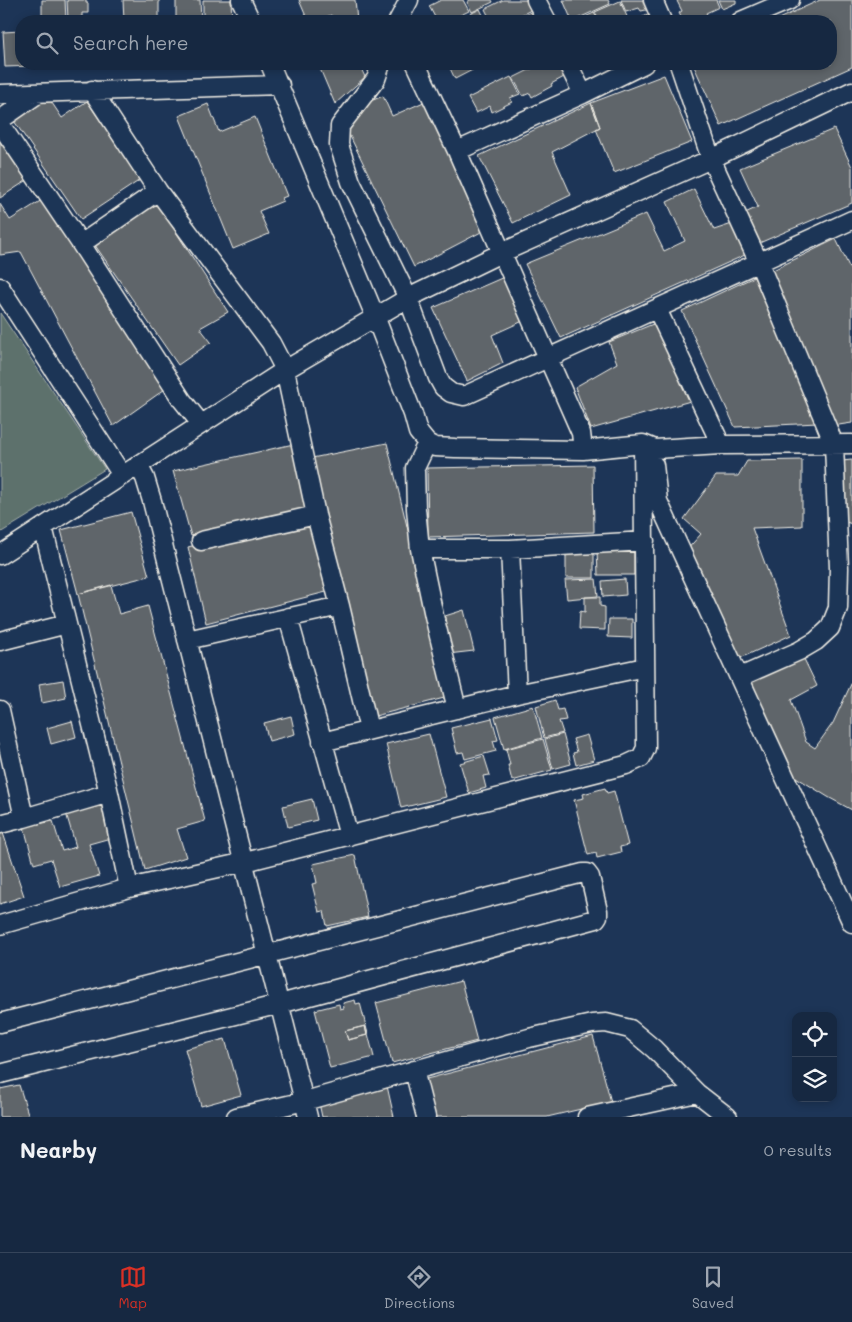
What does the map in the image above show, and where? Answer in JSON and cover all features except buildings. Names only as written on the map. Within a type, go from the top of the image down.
[{"type":"street","points":[[241,0],[248,15]]},
{"type":"street","points":[[401,15],[409,0]]},
{"type":"street","points":[[536,0],[544,15]]},
{"type":"street","points":[[654,0],[660,15]]},
{"type":"street","points":[[752,15],[768,5],[790,0]]},
{"type":"street","points":[[273,70],[374,316],[413,414],[418,432],[427,443],[435,447],[455,448],[583,450],[649,447],[852,444]]},
{"type":"street","points":[[380,70],[376,79],[340,126],[339,145],[351,182],[408,298],[438,378],[443,387],[451,394],[464,396],[487,387],[546,357],[851,223]]},
{"type":"street","points":[[419,70],[457,151],[581,433],[583,450]]},
{"type":"street","points":[[571,70],[582,94]]},
{"type":"street","points":[[457,151],[632,70]]},
{"type":"street","points":[[681,70],[711,159],[759,263],[834,444],[840,568],[838,608],[830,628],[816,641],[799,651],[740,677]]},
{"type":"street","points":[[0,94],[280,85]]},
{"type":"street","points":[[92,90],[158,191],[272,343],[285,370],[316,515],[340,606],[369,730]]},
{"type":"street","points":[[0,555],[285,370],[374,316],[501,254],[711,159],[852,91]]},
{"type":"street","points":[[0,120],[39,93]]},
{"type":"street","points":[[0,124],[81,244],[182,400],[201,424]]},
{"type":"street","points":[[81,244],[158,191]]},
{"type":"street","points":[[0,286],[122,475]]},
{"type":"street","points":[[657,309],[720,446]]},
{"type":"street","points":[[427,443],[415,468],[416,509],[420,549],[457,709]]},
{"type":"street","points":[[649,447],[654,466],[658,501],[740,677],[846,891],[852,923]]},
{"type":"street","points":[[0,925],[129,888],[245,862],[626,765],[640,758],[646,748],[645,541],[649,447]]},
{"type":"street","points":[[138,465],[145,478],[152,501],[245,862],[306,1109]]},
{"type":"street","points":[[201,541],[316,515]]},
{"type":"street","points":[[43,527],[108,793],[129,888]]},
{"type":"street","points":[[420,549],[510,549],[645,541]]},
{"type":"street","points":[[510,549],[517,694]]},
{"type":"street","points":[[187,640],[340,606]]},
{"type":"street","points":[[288,617],[349,836]]},
{"type":"street","points":[[0,641],[67,624]]},
{"type":"street","points":[[322,742],[517,694],[645,667]]},
{"type":"street","points":[[0,710],[3,749],[24,818]]},
{"type":"street","points":[[0,824],[108,793]]},
{"type":"street","points":[[0,1023],[583,873],[587,873],[590,878],[598,911],[596,919],[280,1004],[0,1074]]},
{"type":"street","points":[[236,1117],[306,1109],[414,1070],[529,1038],[592,1024],[606,1023],[630,1029],[654,1049],[697,1093],[728,1117]]},
{"type":"street","points":[[414,1070],[426,1117]]},
{"type":"street","points":[[587,1117],[609,1114],[697,1093]]},
{"type":"green space","points":[[0,313],[105,469],[0,533]]}]
